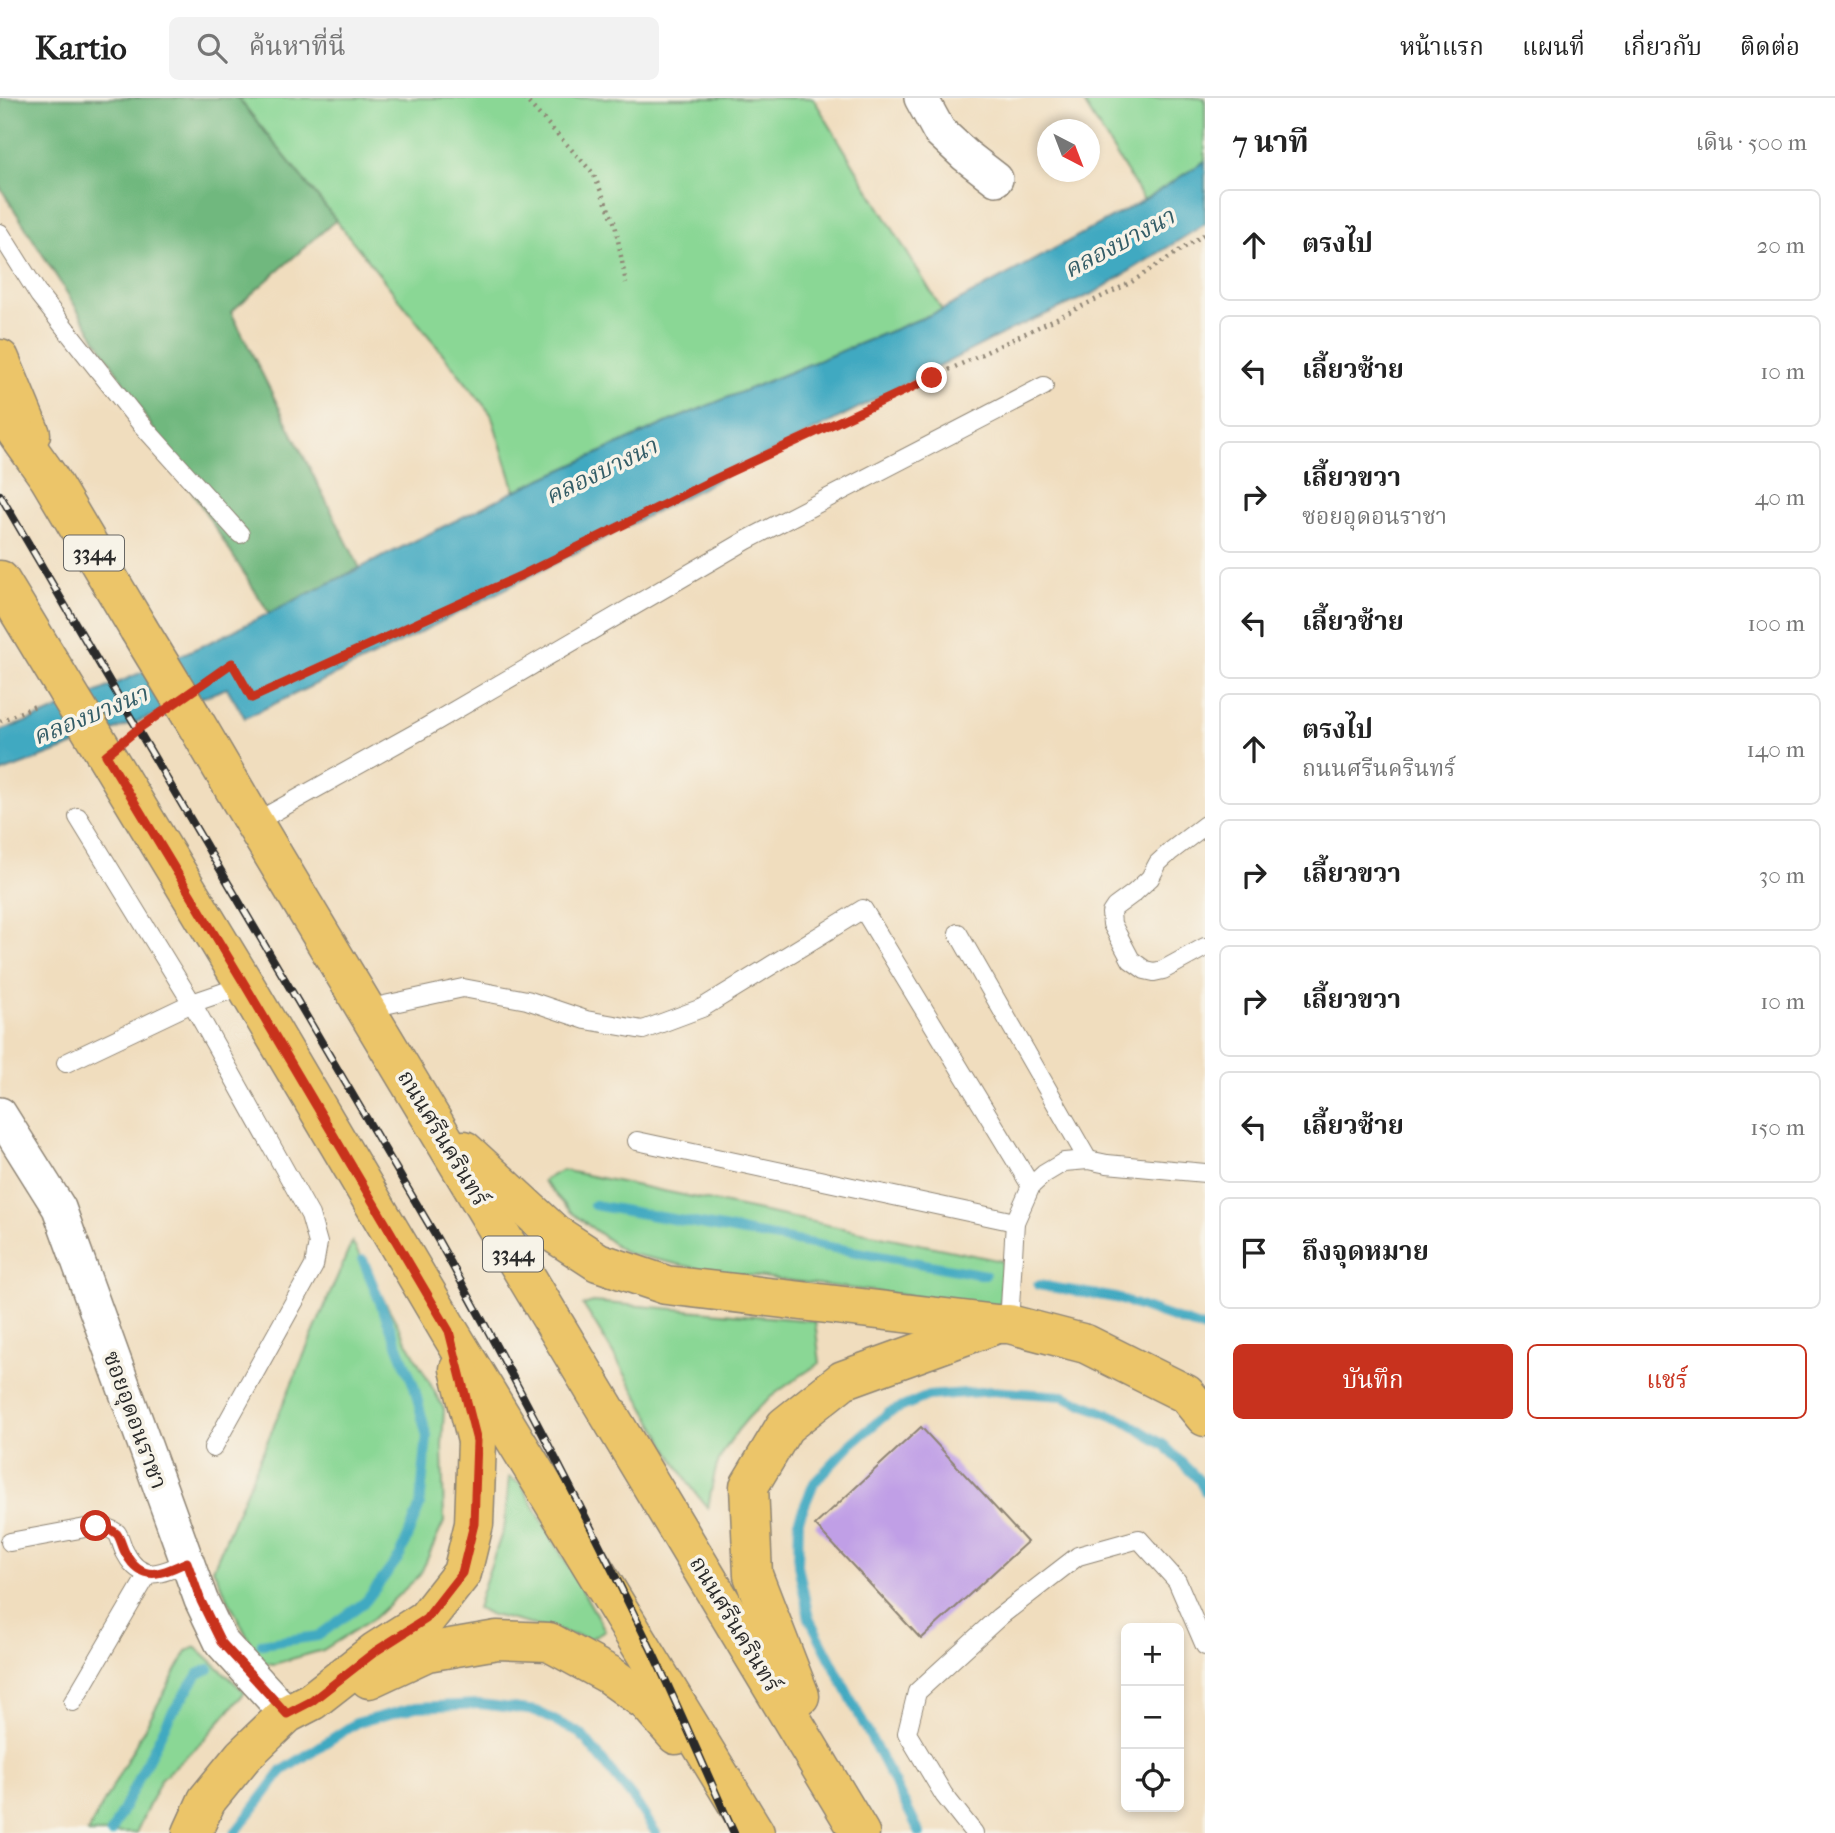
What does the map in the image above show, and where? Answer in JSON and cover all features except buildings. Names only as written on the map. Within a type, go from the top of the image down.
[{"type":"main road","name":"ถนนศรีนครินทร์","points":[[0,359],[49,478]]},
{"type":"main road","name":"ถนนศรีนครินทร์","points":[[0,409],[49,478],[860,1833]]},
{"type":"main road","points":[[0,580],[245,985],[449,1331],[755,1833]]},
{"type":"main road","points":[[431,1119],[555,1234],[598,1262],[666,1285],[1003,1324],[1086,1344],[1186,1394],[1205,1417]]},
{"type":"main road","points":[[835,1790],[754,1575],[749,1486],[785,1426],[843,1380],[1003,1324]]},
{"type":"main road","points":[[192,1833],[206,1800],[243,1756],[299,1707],[376,1651],[426,1619],[462,1573],[474,1524],[477,1441],[449,1331]]},
{"type":"main road","points":[[299,1707],[427,1652],[497,1640],[549,1642],[608,1674],[647,1702],[735,1801]]},
{"type":"street","points":[[921,98],[939,131],[996,179]]},
{"type":"street","name":"ซอยอุดอนราชา","points":[[0,1114],[59,1208],[201,1601],[221,1642],[299,1707]]},
{"type":"lane","points":[[0,233],[39,295],[132,413],[240,534]]},
{"type":"lane","points":[[254,823],[421,730],[747,540],[1044,386]]},
{"type":"lane","points":[[78,817],[192,1003],[310,1215],[318,1243],[314,1266],[213,1447]]},
{"type":"lane","points":[[1205,825],[1158,863],[1150,878],[1111,913],[1112,924],[1131,960],[1145,970],[1163,970],[1205,947]]},
{"type":"lane","points":[[366,1009],[463,988],[527,1000],[586,1020],[643,1030],[702,1008],[863,909],[1031,1186]]},
{"type":"lane","points":[[958,933],[1088,1160]]},
{"type":"lane","points":[[65,1063],[192,1003],[245,985]]},
{"type":"lane","points":[[637,1141],[1015,1222]]},
{"type":"lane","points":[[1003,1324],[1015,1222],[1031,1186],[1044,1174],[1064,1162],[1088,1160],[1205,1173]]},
{"type":"lane","points":[[10,1542],[96,1526],[108,1528],[117,1534],[126,1555],[135,1566],[148,1574],[164,1573],[187,1562]]},
{"type":"lane","points":[[974,1833],[944,1794],[907,1733],[917,1692],[999,1617],[1078,1556],[1139,1539],[1177,1581],[1205,1646]]},
{"type":"lane","points":[[73,1702],[148,1574]]},
{"type":"path","points":[[524,98],[593,173],[615,224],[626,283]]},
{"type":"path","points":[[106,755],[184,705],[232,663],[252,698],[522,575],[717,478],[1130,283],[1205,234]]},
{"type":"green space","points":[[0,98],[238,98],[336,220],[231,312],[360,568],[269,613],[0,187]]},
{"type":"green space","points":[[238,98],[813,98],[942,310],[668,422],[515,491],[491,414]]},
{"type":"green space","points":[[1081,98],[1205,98],[1205,161],[1144,200],[1100,129],[1100,119],[1094,119]]},
{"type":"green space","points":[[562,1170],[1002,1261],[1001,1308],[700,1269],[626,1253],[572,1213],[543,1181]]},
{"type":"green space","points":[[352,1242],[444,1409],[444,1522],[420,1575],[374,1618],[323,1650],[274,1664],[260,1662],[213,1569]]},
{"type":"green space","points":[[593,1302],[815,1321],[820,1363],[776,1393],[739,1428],[719,1460],[708,1508],[681,1471],[583,1305]]},
{"type":"green space","points":[[509,1477],[521,1484],[605,1630],[590,1639],[477,1609],[505,1524]]},
{"type":"green space","points":[[196,1647],[245,1692],[203,1741],[161,1779],[136,1833],[87,1833],[187,1651]]},
{"type":"water","name":"คลองบางนา","points":[[1205,161],[1205,224],[1094,293],[1010,330],[376,655],[245,718],[227,688],[0,773],[0,731],[45,715],[215,640],[515,491],[668,422],[942,310],[1144,200]]},
{"type":"waterway","points":[[594,1205],[985,1275]]},
{"type":"waterway","points":[[261,1644],[318,1636],[366,1601],[400,1556],[420,1505],[427,1437],[414,1386],[363,1260]]},
{"type":"waterway","points":[[1038,1285],[1116,1298],[1205,1329]]},
{"type":"waterway","points":[[920,1833],[809,1618],[798,1565],[799,1519],[814,1483],[851,1444],[888,1413],[928,1396],[992,1391],[1063,1396],[1125,1421],[1164,1445],[1199,1480],[1205,1491]]},
{"type":"waterway","points":[[111,1833],[170,1716],[198,1674],[209,1669]]},
{"type":"waterway","points":[[235,1833],[282,1771],[356,1723],[416,1707],[480,1704],[536,1711],[581,1734],[635,1801],[656,1833]]},
{"type":"railway","points":[[0,495],[466,1290],[626,1597],[734,1833]]},
{"type":"route","points":[[96,1526],[108,1528],[117,1534],[126,1555],[135,1566],[148,1574],[164,1573],[187,1562],[201,1601],[221,1642],[287,1714],[312,1701],[376,1651],[426,1619],[462,1573],[474,1524],[477,1441],[449,1331],[106,755],[138,729],[232,663],[252,698],[522,575],[717,478],[932,378]]}]
